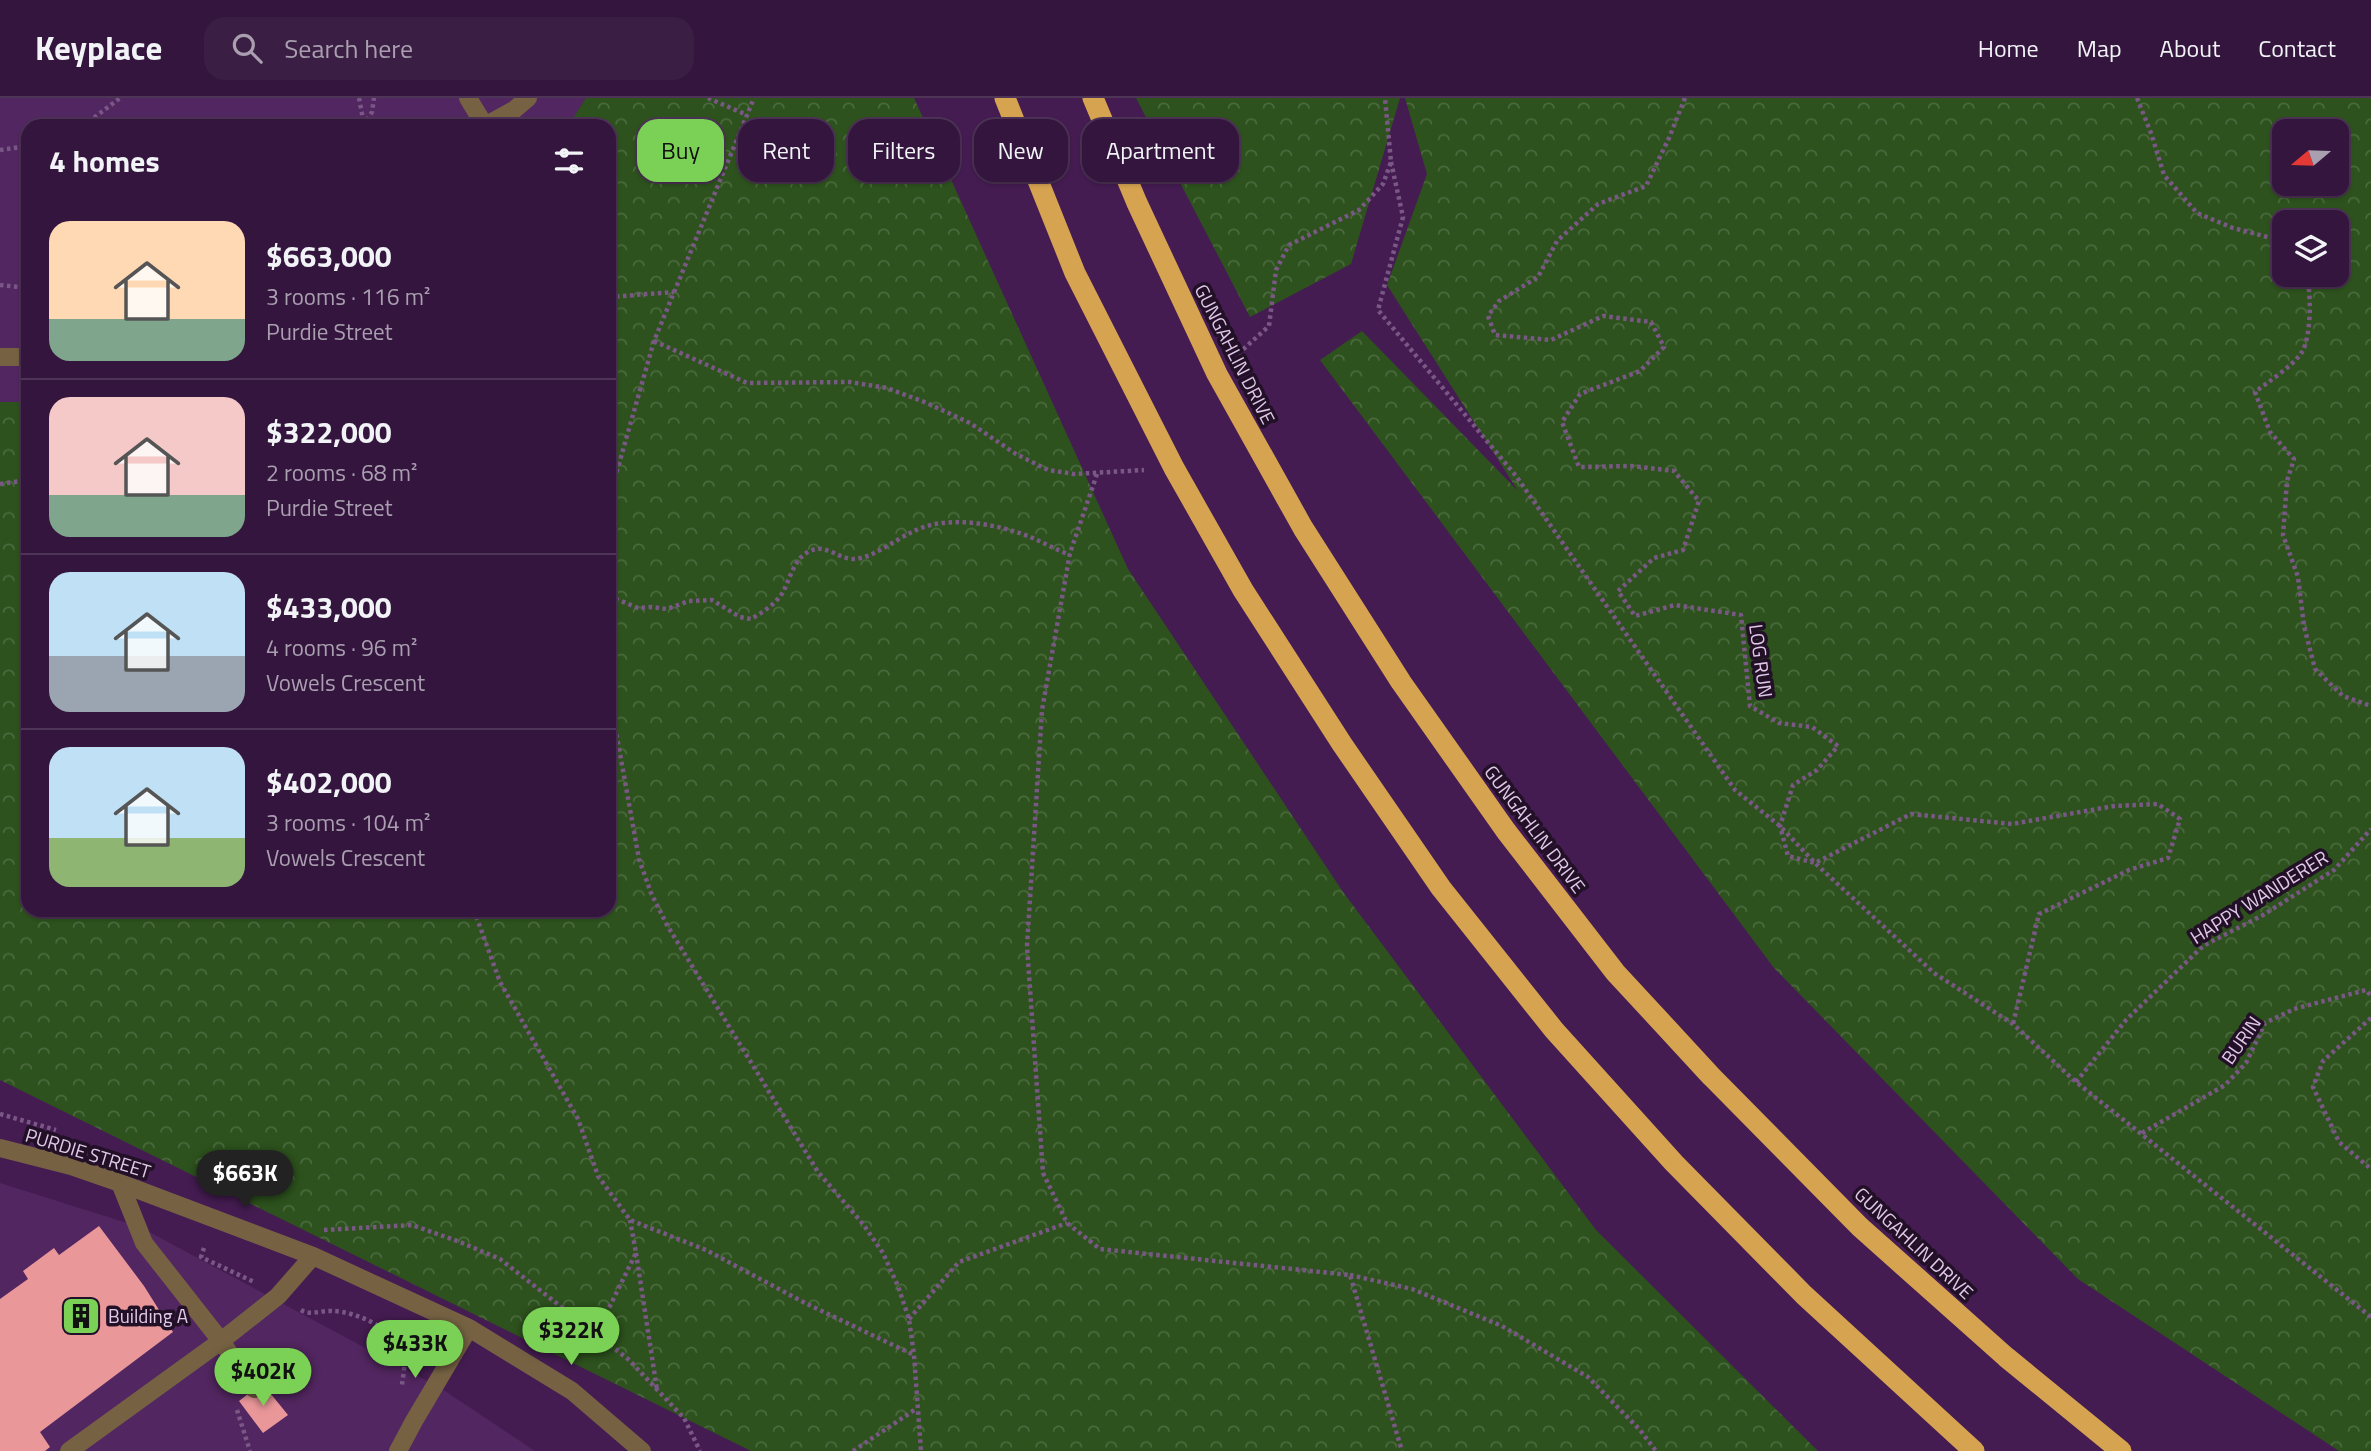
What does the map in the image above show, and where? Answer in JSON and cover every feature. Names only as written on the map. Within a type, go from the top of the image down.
[{"type":"highway","points":[[1005,98],[1075,273],[1174,468],[1243,590],[1349,755],[1441,888],[1554,1030],[1674,1163],[1804,1295],[1974,1451]]},
{"type":"highway","name":"GUNGAHLIN DRIVE","points":[[1093,98],[1137,203],[1217,374],[1303,528],[1401,682],[1506,831],[1615,972],[1712,1077],[1860,1227],[2006,1357],[2121,1451]]},
{"type":"street","points":[[468,98],[481,119]]},
{"type":"street","points":[[498,119],[528,98]]},
{"type":"street","points":[[0,357],[21,358]]},
{"type":"street","name":"PURDIE STREET","points":[[0,1148],[71,1166],[313,1256],[469,1328],[572,1391],[642,1451]]},
{"type":"street","points":[[120,1183],[144,1242],[221,1341],[254,1389]]},
{"type":"street","points":[[69,1451],[221,1341],[278,1296],[313,1256]]},
{"type":"street","points":[[398,1451],[469,1328]]},
{"type":"path","points":[[92,119],[120,98]]},
{"type":"path","points":[[359,98],[363,119]]},
{"type":"path","points":[[368,119],[372,112],[374,98]]},
{"type":"path","points":[[708,98],[747,115]]},
{"type":"path","points":[[616,474],[654,341],[754,98]]},
{"type":"path","points":[[1385,98],[1391,162],[1403,217],[1378,310],[1516,476],[1735,790],[1780,826],[1815,863],[1934,973],[2013,1024],[2076,1082],[2371,1317]]},
{"type":"path","name":"LOG RUN","points":[[1685,98],[1646,186],[1598,204],[1557,242],[1538,277],[1499,301],[1488,316],[1495,335],[1551,340],[1603,316],[1651,322],[1664,347],[1640,372],[1580,394],[1562,422],[1580,467],[1632,466],[1674,471],[1699,502],[1683,550],[1654,558],[1618,591],[1635,616],[1675,605],[1741,615],[1750,706],[1779,723],[1812,727],[1838,746],[1817,769],[1794,785],[1780,826]]},
{"type":"path","points":[[2137,98],[2164,176],[2197,213],[2233,228],[2272,238]]},
{"type":"path","points":[[0,150],[21,147]]},
{"type":"path","points":[[1217,374],[1269,326],[1276,270],[1289,245],[1359,210],[1383,184],[1391,162]]},
{"type":"path","points":[[0,285],[21,287]]},
{"type":"path","points":[[2308,287],[2311,308],[2303,351],[2255,392],[2270,432],[2294,459],[2287,481],[2283,535],[2298,577],[2304,626],[2315,669],[2343,696],[2371,706]]},
{"type":"path","points":[[616,297],[674,292]]},
{"type":"path","points":[[654,341],[747,383],[850,382],[887,388],[970,423],[1016,454],[1048,470],[1097,474],[1174,468]]},
{"type":"path","points":[[1097,474],[1070,555],[1042,710],[1027,946],[1043,1173],[1067,1223],[1100,1249],[1350,1275],[1380,1284],[1412,1289],[1502,1326],[1588,1377],[1640,1430],[1656,1451]]},
{"type":"path","points":[[0,484],[21,481]]},
{"type":"path","points":[[616,599],[638,608],[667,610],[689,601],[712,600],[740,617],[751,619],[774,603],[806,553],[820,549],[854,559],[891,544],[914,530],[943,524],[979,524],[1018,532],[1070,555]]},
{"type":"path","points":[[616,732],[639,859],[651,893],[667,925],[818,1172],[863,1224],[883,1253],[898,1286],[909,1319],[915,1355],[921,1451]]},
{"type":"path","points":[[1780,826],[1788,856],[1815,863],[1911,814],[2012,824],[2114,806],[2158,804],[2180,819],[2168,858],[2129,870],[2039,914],[2013,1024]]},
{"type":"path","name":"HAPPY WANDERER","points":[[2076,1082],[2126,1020],[2203,946],[2263,915],[2334,870],[2371,829]]},
{"type":"path","points":[[477,917],[500,982],[578,1119],[598,1176],[629,1220],[657,1390]]},
{"type":"path","name":"BURIN","points":[[2142,1133],[2225,1085],[2246,1063],[2264,1023],[2294,1009],[2366,990],[2371,996]]},
{"type":"path","points":[[2371,1018],[2323,1061],[2313,1087],[2339,1142],[2371,1169]]},
{"type":"path","points":[[629,1220],[706,1250],[805,1303],[915,1355]]},
{"type":"path","points":[[909,1319],[959,1262],[1067,1223]]},
{"type":"path","points":[[323,1230],[412,1225],[500,1259],[628,1359],[684,1418],[700,1451]]},
{"type":"path","points":[[593,1330],[605,1316],[636,1253]]},
{"type":"path","points":[[1350,1275],[1402,1451]]},
{"type":"path","points":[[307,1314],[334,1310],[381,1326],[396,1338],[404,1353],[402,1391]]},
{"type":"path","points":[[853,1451],[917,1408]]},
{"type":"shaded area","points":[[0,98],[586,98],[572,119],[21,119],[21,402],[0,402]]},
{"type":"shaded area","points":[[0,1183],[140,1227],[442,1389],[535,1451],[0,1451]]},
{"type":"green space","points":[[586,98],[914,98],[924,119],[848,119],[848,182],[952,182],[1128,569],[1343,892],[1596,1230],[1818,1451],[751,1451],[0,1080],[0,402],[21,402],[21,917],[616,917],[616,119],[572,119]]},
{"type":"green space","points":[[1136,98],[1400,98],[1351,264],[1250,317],[1180,182],[1239,182],[1239,119],[1147,119]]},
{"type":"green space","points":[[1405,98],[2371,98],[2371,1451],[2339,1451],[2078,1279],[1774,968],[1320,360],[1362,331],[1518,491],[1387,285],[1427,174]]},
{"type":"building","name":"Building A","points":[[99,1226],[144,1286],[173,1332],[40,1432],[50,1447],[45,1451],[0,1451],[0,1299],[28,1279],[23,1271],[54,1248],[59,1255]]},
{"type":"building","points":[[262,1383],[288,1415],[263,1433],[239,1401]]},
{"type":"place","name":"Building A","points":[[81,1316]]}]
